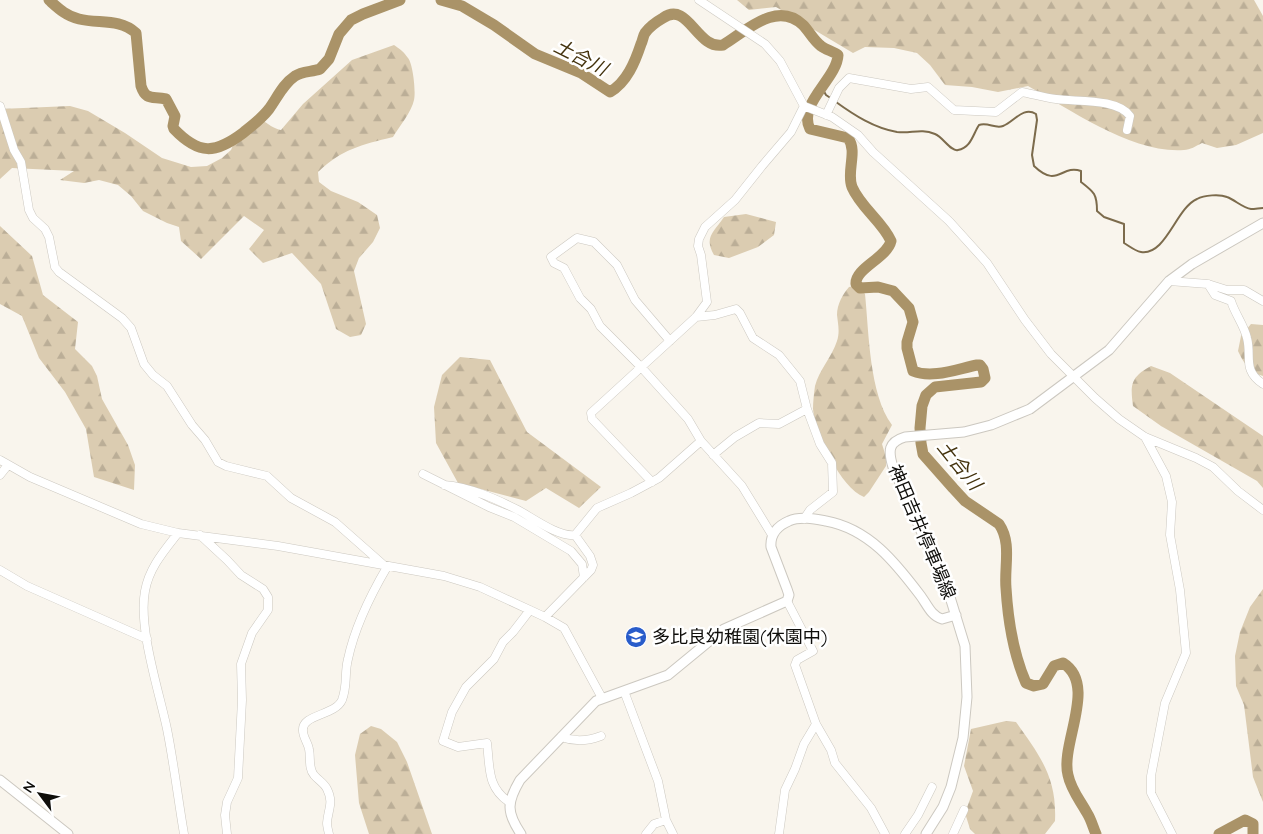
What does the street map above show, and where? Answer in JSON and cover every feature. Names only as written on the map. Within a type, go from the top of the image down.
[{"type":"main road","name":"神田吉井停車場線","points":[[926,834],[943,807],[951,787],[963,738],[967,697],[965,646],[956,615],[890,458],[890,449],[897,439],[919,435],[964,432],[1030,409],[1109,350],[1169,281],[1192,264],[1263,223]]},
{"type":"main road","name":"神田吉井停車場線","points":[[772,535],[787,522],[804,519],[828,521],[857,531],[887,555],[933,614],[942,619],[956,615]]},
{"type":"main road","points":[[521,834],[515,824],[509,802],[520,780],[596,702],[602,698],[668,675],[724,629],[787,601],[789,596],[771,547],[772,535]]},
{"type":"main road","points":[[0,780],[68,834]]},
{"type":"street","points":[[699,0],[765,44],[780,61],[804,106],[826,115],[858,135],[872,152],[948,221],[986,263],[1051,354],[1119,420],[1145,437],[1213,467],[1238,491],[1263,510]]},
{"type":"street","points":[[826,115],[840,88],[849,78],[911,89],[928,87],[954,110],[996,112],[1022,92],[1055,99],[1111,104],[1127,111],[1130,116],[1127,130]]},
{"type":"street","points":[[0,106],[14,150],[21,162],[29,210],[33,218],[49,237],[55,267],[122,318],[131,328],[144,364],[153,375],[167,386],[218,462],[226,466],[267,476],[291,498],[335,522],[387,567]]},
{"type":"street","points":[[652,482],[592,418],[591,413],[670,342],[696,317],[707,302],[708,298],[698,246],[699,239],[706,227],[735,200],[791,132],[804,106]]},
{"type":"street","points":[[670,342],[636,300],[617,265],[594,242],[577,238],[551,256],[554,263],[564,268],[580,298],[592,309],[600,326],[642,368],[688,419],[701,441],[742,486],[772,535]]},
{"type":"street","points":[[1169,281],[1208,284],[1227,290],[1244,290],[1254,294],[1263,301]]},
{"type":"street","points":[[1208,284],[1215,295],[1231,301],[1248,339],[1248,363],[1252,374],[1263,384]]},
{"type":"street","points":[[696,317],[736,310],[740,313],[753,338],[779,355],[800,381],[807,409],[820,444],[832,463],[833,492],[810,510],[804,519]]},
{"type":"street","points":[[713,455],[735,437],[759,424],[779,424],[807,409]]},
{"type":"street","points":[[1145,437],[1166,476],[1172,502],[1170,535],[1180,590],[1186,653],[1165,703],[1151,776],[1150,793],[1172,834]]},
{"type":"street","points":[[575,536],[598,508],[659,478],[701,441]]},
{"type":"street","points":[[0,460],[30,477],[141,524],[178,533],[278,546],[444,576],[464,582],[530,610],[564,628],[602,698]]},
{"type":"street","points":[[0,475],[8,465]]},
{"type":"street","points":[[423,474],[488,507],[514,517],[571,551],[582,564],[584,577]]},
{"type":"street","points":[[444,484],[495,499],[543,524],[570,536],[575,536],[590,556],[593,565],[591,570],[545,617]]},
{"type":"street","points":[[178,533],[158,559],[148,579],[143,604],[147,639],[168,732],[184,834]]},
{"type":"street","points":[[200,535],[241,575],[263,589],[268,597],[268,610],[252,633],[241,664],[242,700],[238,778],[227,802],[225,815],[227,834]]},
{"type":"street","points":[[329,834],[327,823],[331,807],[330,799],[327,788],[313,774],[310,767],[310,750],[302,731],[305,722],[315,716],[338,708],[347,684],[348,658],[356,632],[370,597],[387,567]]},
{"type":"street","points":[[0,570],[27,586],[147,639]]},
{"type":"street","points":[[787,601],[813,651],[797,660],[796,665],[816,724],[831,750],[835,763],[871,808],[885,834]]},
{"type":"street","points":[[509,802],[492,785],[487,743],[458,747],[443,741],[452,712],[466,687],[494,659],[503,642],[514,632],[530,610]]},
{"type":"street","points":[[624,691],[658,781],[666,820],[673,834]]},
{"type":"street","points":[[779,834],[785,790],[804,744],[816,724]]},
{"type":"street","points":[[561,737],[572,741],[593,739],[601,736]]},
{"type":"street","points":[[905,834],[918,815],[932,787]]},
{"type":"street","points":[[953,834],[964,810]]},
{"type":"street","points":[[646,834],[654,824],[666,820]]},
{"type":"green space","points":[[737,0],[1254,0],[1263,16],[1263,133],[1236,145],[1217,148],[1202,143],[1191,149],[1184,150],[1144,145],[1124,138],[1083,118],[1028,86],[998,92],[972,87],[945,85],[930,65],[917,53],[894,48],[865,47],[853,53],[776,7],[749,10]]},
{"type":"green space","points":[[394,45],[408,58],[413,72],[415,96],[408,114],[393,137],[344,153],[318,172],[319,182],[331,191],[358,202],[377,215],[380,228],[373,242],[359,258],[354,271],[366,324],[361,335],[350,337],[336,329],[321,284],[292,253],[263,263],[249,249],[264,230],[244,216],[201,259],[181,241],[179,227],[143,211],[131,196],[118,185],[99,180],[84,183],[60,180],[74,171],[12,168],[0,179],[0,109],[70,106],[88,111],[162,158],[191,167],[207,166],[222,158],[231,150],[241,127],[253,118],[262,120],[281,130],[303,104],[352,60]]},
{"type":"green space","points":[[746,214],[776,222],[774,235],[758,247],[729,258],[714,255],[710,244],[713,231],[724,217]]},
{"type":"green space","points":[[0,226],[32,256],[43,295],[78,322],[75,349],[92,366],[97,376],[102,399],[128,445],[135,465],[134,490],[94,477],[86,429],[65,392],[39,358],[22,316],[0,304]]},
{"type":"green space","points":[[859,285],[865,294],[874,380],[884,412],[892,425],[882,444],[886,457],[886,466],[864,497],[855,492],[838,472],[824,445],[813,409],[817,380],[838,338],[837,311],[839,303],[849,287]]},
{"type":"green space","points":[[1251,324],[1263,325],[1263,376],[1258,375],[1248,367],[1238,351],[1241,336]]},
{"type":"green space","points":[[460,357],[490,360],[527,432],[601,487],[579,508],[546,488],[526,501],[458,483],[436,443],[434,407],[442,375]]},
{"type":"green space","points":[[1151,366],[1170,373],[1263,436],[1263,488],[1257,481],[1161,426],[1133,406],[1133,382],[1139,374]]},
{"type":"green space","points":[[1263,589],[1263,802],[1253,777],[1244,705],[1236,686],[1235,656],[1240,632],[1250,607]]},
{"type":"green space","points":[[1006,721],[1016,722],[1039,757],[1050,779],[1055,806],[1055,821],[1045,834],[975,834],[970,829],[965,813],[973,791],[964,766],[971,729]]},
{"type":"green space","points":[[371,726],[381,729],[397,742],[407,762],[432,834],[369,834],[359,803],[355,755],[360,734]]},
{"type":"waterway","name":"土合川","points":[[49,0],[74,18],[116,23],[136,33],[143,91],[147,96],[166,99],[175,116],[174,129],[191,144],[207,149],[224,145],[253,125],[295,76],[320,69],[329,59],[339,34],[351,20],[400,0]]},
{"type":"waterway","name":"土合川","points":[[441,0],[462,6],[494,25],[535,54],[581,73],[610,92],[621,83],[630,71],[644,34],[651,26],[672,14],[679,15],[686,20],[699,34],[714,45],[723,45],[762,20],[783,16],[793,18],[803,25],[821,46],[838,55],[836,64],[813,101],[807,120],[810,129],[848,138],[852,149],[850,175],[852,187],[891,241],[884,253],[860,273],[856,284],[860,288],[878,287],[893,291],[909,308],[913,322],[907,348],[913,371],[936,374],[977,365],[980,365],[983,369],[985,378],[981,382],[935,387],[926,395],[922,406],[920,428],[923,454],[965,501],[999,524],[1003,531],[1007,555],[1006,588],[1008,613],[1014,648],[1026,683],[1034,686],[1043,684],[1054,666],[1063,663],[1073,673],[1077,685],[1078,700],[1067,762],[1068,775],[1073,790],[1088,815],[1096,834]]},
{"type":"waterway","points":[[822,88],[826,95],[832,99]]},
{"type":"waterway","points":[[836,102],[872,124],[889,130],[897,132],[925,131],[935,134],[955,150],[962,149],[969,144],[979,125],[985,124],[1000,127],[1023,113],[1031,112],[1036,114],[1037,120],[1032,155],[1034,166],[1042,173],[1054,176],[1069,170],[1081,171],[1081,182],[1094,194],[1097,211],[1104,217],[1124,224],[1124,243],[1134,250],[1141,252],[1150,251],[1157,247],[1183,212],[1197,199],[1212,195],[1224,196],[1251,209],[1263,208]]},
{"type":"waterway","name":"土合川","points":[[1219,834],[1245,820],[1253,824],[1253,834]]},
{"type":"place","name":"多比良幼稚園(休園中)","points":[[636,637]]}]
